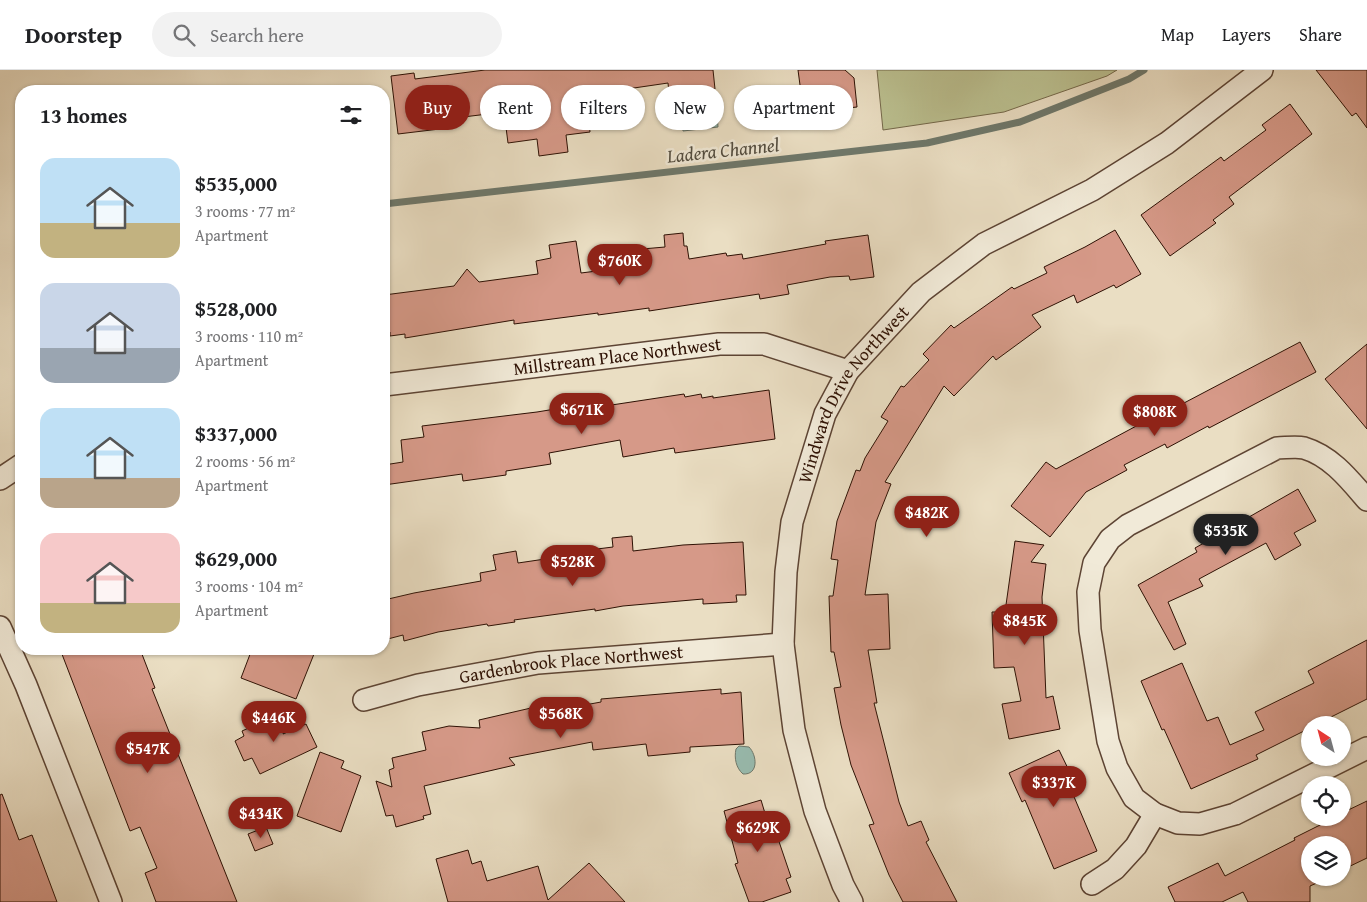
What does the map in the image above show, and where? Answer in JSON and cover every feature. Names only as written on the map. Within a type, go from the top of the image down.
[{"type":"street","name":"Windward Drive Northwest","points":[[852,902],[843,885],[815,812],[794,730],[783,644],[786,572],[792,522],[825,414],[848,371],[921,292],[984,244],[1092,190],[1167,143],[1262,70]]},
{"type":"street","name":"Millstream Place Northwest","points":[[390,384],[720,344],[764,344],[848,371]]},
{"type":"street","points":[[1367,500],[1349,478],[1326,458],[1302,448],[1276,448],[1128,525],[1110,539],[1094,562],[1088,592],[1090,630],[1108,741],[1117,768],[1134,798],[1155,814],[1178,823],[1200,824],[1235,814],[1367,748]]},
{"type":"street","points":[[0,479],[15,469]]},
{"type":"street","points":[[0,627],[26,685],[111,902]]},
{"type":"street","name":"Gardenbrook Place Northwest","points":[[364,700],[418,685],[538,663],[783,644]]},
{"type":"street","points":[[1092,884],[1114,869],[1136,846],[1155,814]]},
{"type":"green space","points":[[877,70],[1117,70],[1107,76],[1004,112],[883,130]]},
{"type":"water","points":[[739,746],[749,747],[754,755],[754,768],[748,773],[743,774],[737,766],[735,752]]},
{"type":"building","points":[[485,70],[713,70],[715,85],[668,85],[668,83],[645,86],[561,85],[561,130],[590,130],[590,132],[566,135],[568,152],[539,156],[537,139],[508,143],[506,130],[551,130],[551,85],[480,85],[480,115],[470,116],[470,85],[405,85],[405,130],[431,130],[398,134],[391,76],[414,73],[415,79]]},
{"type":"building","points":[[798,70],[845,70],[854,78],[857,107],[853,107],[853,85],[800,85]]},
{"type":"building","points":[[1316,70],[1367,70],[1367,128],[1356,113],[1352,116]]},
{"type":"building","points":[[1290,104],[1312,134],[1229,197],[1234,204],[1213,220],[1216,223],[1170,256],[1141,215],[1221,157],[1224,161],[1266,130],[1262,125]]},
{"type":"building","points":[[1115,230],[1141,274],[1116,288],[1114,285],[1077,303],[1074,295],[1032,315],[1041,327],[996,360],[993,356],[954,396],[944,386],[885,482],[891,484],[876,522],[865,595],[888,594],[890,649],[868,650],[877,703],[874,703],[899,802],[908,826],[921,821],[929,840],[926,842],[957,902],[903,902],[889,875],[869,825],[874,824],[851,765],[834,688],[841,687],[834,652],[831,652],[829,596],[833,596],[838,560],[831,559],[837,521],[856,470],[860,471],[865,458],[888,421],[881,417],[901,386],[904,387],[929,360],[923,354],[951,325],[954,328],[1012,287],[1014,289],[1047,273],[1044,267]]},
{"type":"building","points":[[683,233],[684,246],[687,246],[689,259],[726,253],[727,256],[742,254],[743,259],[826,244],[825,241],[868,235],[874,277],[850,280],[849,276],[830,277],[787,285],[789,294],[760,299],[759,294],[649,311],[649,308],[514,324],[514,320],[405,338],[405,334],[390,336],[390,294],[454,286],[467,269],[479,282],[538,274],[536,261],[551,258],[549,245],[576,241],[581,273],[644,265],[642,249],[665,247],[664,235]]},
{"type":"building","points":[[1300,342],[1316,372],[1209,428],[1208,426],[1167,448],[1165,444],[1124,465],[1127,470],[1086,492],[1050,537],[1011,506],[1046,462],[1056,469],[1183,401],[1184,403]]},
{"type":"building","points":[[1367,344],[1367,429],[1325,379]]},
{"type":"building","points":[[769,390],[775,439],[675,453],[674,448],[623,457],[620,440],[549,453],[551,464],[506,471],[506,475],[463,481],[462,474],[390,484],[390,464],[403,462],[401,440],[424,437],[422,426],[537,412],[604,401],[605,406],[684,394],[685,397],[701,394],[702,398],[713,396],[713,398]]},
{"type":"building","points":[[1298,489],[1316,521],[1294,533],[1301,545],[1275,560],[1266,543],[1199,579],[1203,586],[1168,602],[1186,644],[1174,650],[1138,585],[1197,552],[1195,548],[1211,539],[1208,535],[1240,518],[1242,521]]},
{"type":"building","points":[[632,536],[633,551],[683,545],[743,542],[746,595],[736,595],[737,602],[703,604],[703,599],[623,606],[514,620],[515,622],[488,626],[487,624],[438,632],[404,641],[403,635],[390,638],[390,599],[481,581],[480,573],[496,570],[493,555],[516,551],[518,563],[552,558],[553,562],[590,557],[589,550],[613,547],[612,538]]},
{"type":"building","points":[[1015,541],[1044,545],[1031,562],[1046,564],[1042,597],[1046,698],[1053,696],[1060,729],[1009,739],[1002,704],[1021,701],[1014,667],[994,668],[992,612],[1005,612]]},
{"type":"building","points":[[1367,640],[1367,699],[1333,716],[1301,716],[1301,732],[1256,755],[1258,759],[1191,789],[1164,729],[1162,730],[1141,681],[1182,663],[1207,721],[1218,717],[1230,745],[1264,730],[1255,712],[1314,683],[1308,671]]},
{"type":"building","points":[[62,655],[142,655],[155,688],[152,689],[237,902],[156,902],[145,873],[157,868],[140,827],[130,831]]},
{"type":"building","points":[[250,655],[314,655],[296,699],[241,678]]},
{"type":"building","points":[[721,689],[721,694],[741,692],[744,744],[690,747],[690,752],[648,756],[646,744],[593,750],[592,742],[509,758],[515,765],[424,786],[431,814],[423,816],[424,819],[396,827],[393,815],[386,816],[376,781],[392,787],[389,770],[394,768],[392,758],[426,750],[422,732],[449,726],[480,728],[479,720],[544,705],[545,709],[563,706],[563,709],[601,702],[601,699]]},
{"type":"building","points":[[293,708],[283,734],[306,724],[317,747],[260,774],[252,758],[244,761],[235,741],[244,736],[242,731]]},
{"type":"building","points":[[1059,750],[1078,789],[1072,792],[1097,851],[1054,869],[1025,800],[1022,802],[1009,773]]},
{"type":"building","points":[[320,752],[344,761],[341,768],[361,776],[341,832],[297,816]]},
{"type":"building","points":[[2,794],[19,840],[32,835],[57,902],[0,902],[0,795]]},
{"type":"building","points":[[761,800],[767,820],[771,818],[791,877],[786,879],[791,892],[762,902],[749,902],[735,864],[738,863],[724,811]]},
{"type":"building","points":[[1367,801],[1367,858],[1351,866],[1351,836],[1301,836],[1301,886],[1310,886],[1310,902],[1248,902],[1243,892],[1222,902],[1175,902],[1168,887],[1218,863],[1225,876],[1318,826],[1351,826],[1351,809]]},
{"type":"building","points":[[266,827],[273,844],[255,851],[248,834]]},
{"type":"building","points":[[468,850],[472,864],[481,861],[487,881],[538,866],[548,900],[589,863],[625,902],[448,902],[436,859]]},
{"type":"waterway","name":"Ladera Channel","points":[[390,203],[927,143],[1020,122],[1129,79],[1144,70]]}]
